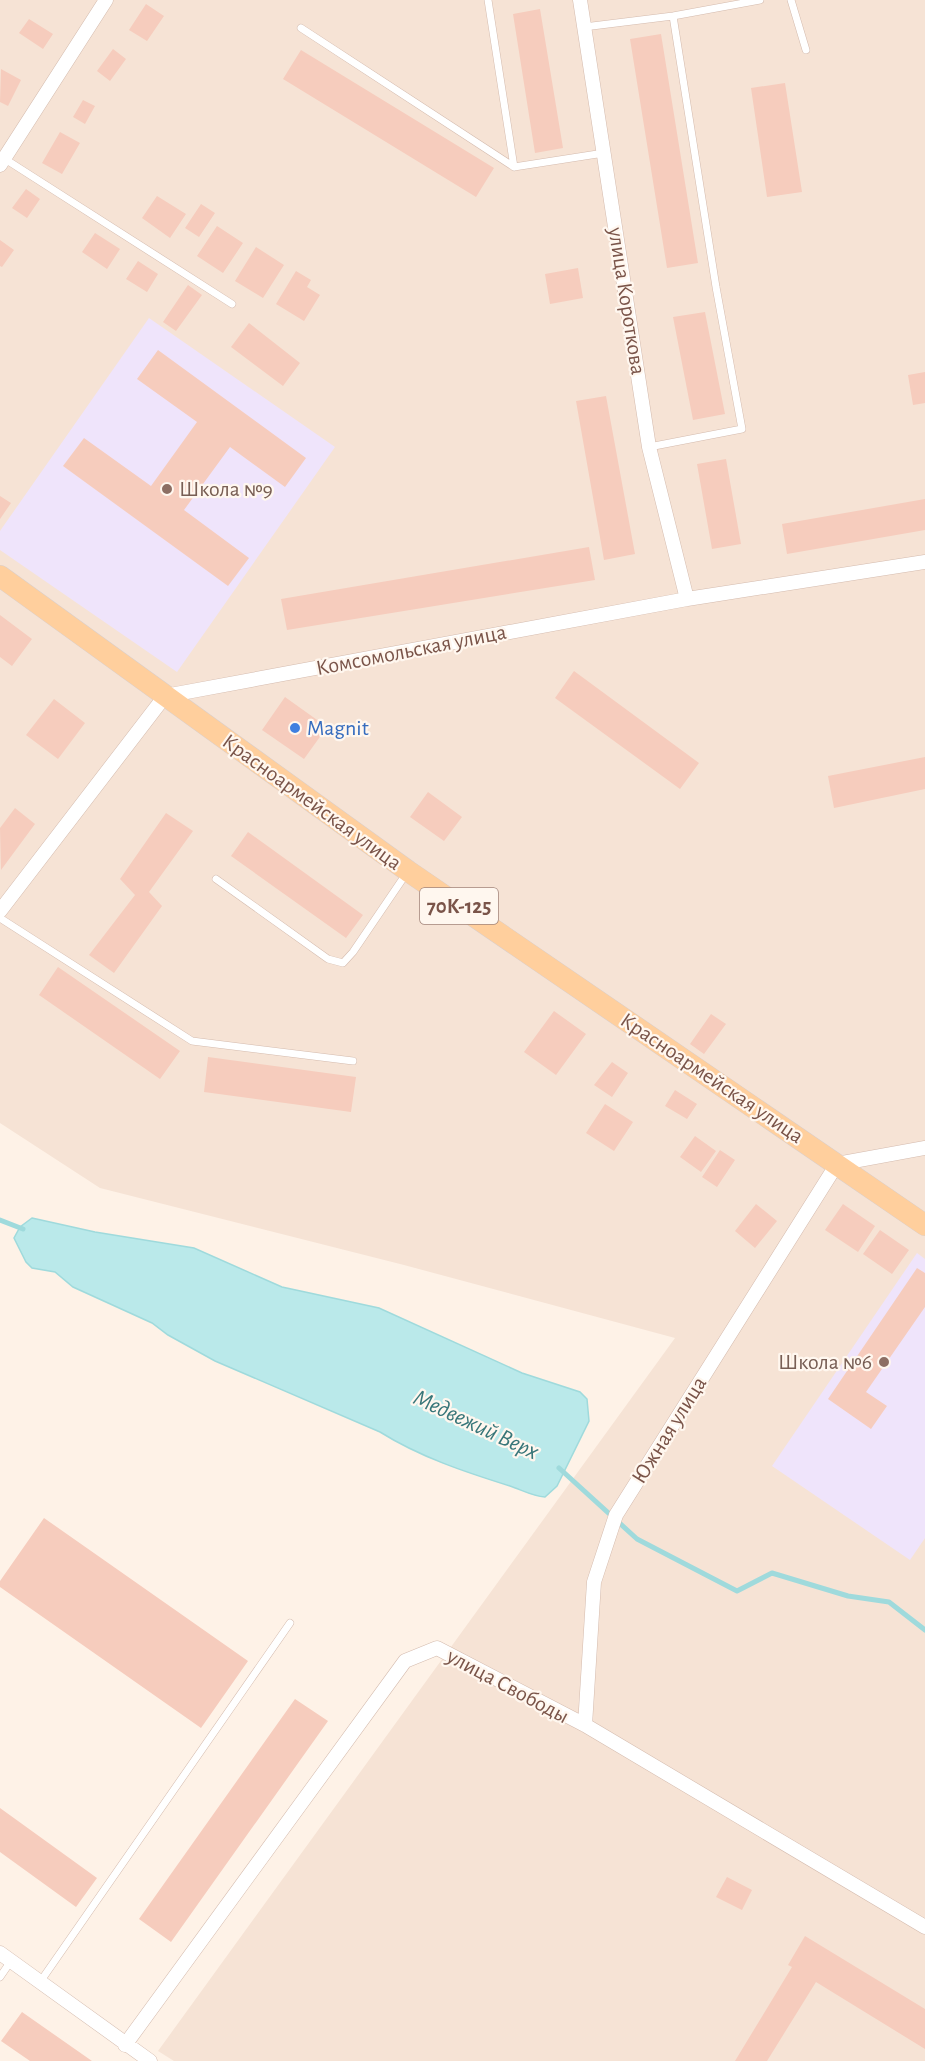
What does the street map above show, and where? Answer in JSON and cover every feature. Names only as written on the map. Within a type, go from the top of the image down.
[{"type":"main road","name":"Красноармейская улица","points":[[0,576],[408,871],[925,1225]]},
{"type":"street","points":[[2,162],[106,0]]},
{"type":"street","name":"улица Короткова","points":[[580,0],[649,447],[687,599]]},
{"type":"street","name":"Комсомольская улица","points":[[165,696],[687,599],[925,562]]},
{"type":"street","points":[[0,911],[165,696]]},
{"type":"street","points":[[837,1164],[925,1148]]},
{"type":"street","name":"Южная улица","points":[[585,1725],[594,1582],[616,1515],[837,1164]]},
{"type":"street","name":"улица Свободы","points":[[125,2045],[405,1660],[437,1648],[585,1725],[925,1927]]},
{"type":"street","points":[[5,1957],[150,2061]]},
{"type":"lane","points":[[488,0],[514,167]]},
{"type":"lane","points":[[584,27],[673,16],[760,0]]},
{"type":"lane","points":[[791,0],[806,50]]},
{"type":"lane","points":[[649,447],[742,429],[716,287],[673,16]]},
{"type":"lane","points":[[301,28],[514,167],[604,153]]},
{"type":"lane","points":[[2,162],[232,304]]},
{"type":"lane","points":[[216,879],[328,959],[343,963],[408,871]]},
{"type":"lane","points":[[0,918],[192,1041],[353,1061]]},
{"type":"lane","points":[[40,1982],[290,1623]]},
{"type":"lane","points":[[0,1977],[5,1957]]},
{"type":"shaded area","points":[[0,0],[925,0],[925,2061],[174,2061],[158,2051],[675,1338],[404,1265],[100,1188],[0,1123]]},
{"type":"shaded area","name":"Школа №9","points":[[149,318],[335,447],[177,672],[0,550],[0,531]]},
{"type":"shaded area","name":"Школа №6","points":[[917,1253],[925,1259],[925,1538],[910,1560],[772,1466]]},
{"type":"water","points":[[32,1218],[95,1232],[194,1248],[282,1287],[379,1308],[522,1373],[580,1392],[587,1399],[589,1421],[557,1486],[545,1497],[460,1469],[215,1361],[168,1335],[152,1323],[73,1287],[55,1272],[32,1268],[26,1262],[14,1238],[20,1227]]},
{"type":"building","points":[[146,4],[164,16],[147,41],[129,30]]},
{"type":"building","points":[[540,9],[563,148],[535,153],[513,14]]},
{"type":"building","points":[[29,19],[53,34],[43,49],[19,33]]},
{"type":"building","points":[[661,34],[698,263],[667,268],[630,39]]},
{"type":"building","points":[[113,49],[126,59],[110,81],[97,71]]},
{"type":"building","points":[[301,50],[494,168],[476,197],[283,79]]},
{"type":"building","points":[[1,69],[21,80],[8,106],[0,102]]},
{"type":"building","points":[[785,83],[802,192],[767,197],[751,88]]},
{"type":"building","points":[[83,100],[95,106],[85,124],[73,117]]},
{"type":"building","points":[[60,132],[80,143],[62,174],[42,163]]},
{"type":"building","points":[[26,189],[40,199],[27,218],[12,208]]},
{"type":"building","points":[[157,196],[186,214],[170,238],[142,218]]},
{"type":"building","points":[[201,204],[215,213],[199,237],[185,228]]},
{"type":"building","points":[[217,226],[243,243],[223,273],[197,256]]},
{"type":"building","points":[[95,233],[120,249],[107,269],[82,252]]},
{"type":"building","points":[[0,240],[14,250],[2,267],[0,266]]},
{"type":"building","points":[[256,247],[284,265],[263,298],[235,281]]},
{"type":"building","points":[[138,261],[158,274],[147,292],[126,279]]},
{"type":"building","points":[[578,268],[583,298],[550,304],[545,274]]},
{"type":"building","points":[[296,271],[311,280],[307,287],[320,295],[304,321],[276,304]]},
{"type":"building","points":[[188,285],[202,295],[176,331],[163,322]]},
{"type":"building","points":[[705,312],[725,414],[693,420],[673,317]]},
{"type":"building","points":[[249,323],[300,363],[283,386],[231,347]]},
{"type":"building","points":[[158,350],[306,458],[285,487],[230,447],[184,510],[249,558],[228,586],[63,466],[84,438],[151,486],[197,422],[137,379]]},
{"type":"building","points":[[925,372],[925,403],[913,405],[908,375]]},
{"type":"building","points":[[606,396],[635,554],[604,560],[576,401]]},
{"type":"building","points":[[726,459],[741,544],[712,549],[697,464]]},
{"type":"building","points":[[0,496],[11,503],[0,519]]},
{"type":"building","points":[[925,499],[925,530],[787,554],[782,524]]},
{"type":"building","points":[[589,547],[595,580],[287,630],[281,599]]},
{"type":"building","points":[[0,615],[32,639],[12,666],[0,657]]},
{"type":"building","points":[[574,671],[699,763],[680,789],[555,698]]},
{"type":"building","name":"Magnit","points":[[285,697],[327,727],[304,759],[262,730]]},
{"type":"building","points":[[54,699],[85,723],[58,759],[26,735]]},
{"type":"building","points":[[925,757],[925,789],[834,808],[828,776]]},
{"type":"building","points":[[428,792],[462,817],[444,841],[410,817]]},
{"type":"building","points":[[15,808],[35,824],[1,870],[0,828]]},
{"type":"building","points":[[166,813],[193,831],[149,892],[162,906],[114,973],[89,955],[135,895],[120,879]]},
{"type":"building","points":[[248,832],[363,915],[346,938],[231,856]]},
{"type":"building","points":[[58,967],[180,1051],[160,1079],[39,995]]},
{"type":"building","points":[[554,1011],[586,1034],[556,1075],[524,1052]]},
{"type":"building","points":[[711,1014],[726,1024],[704,1054],[690,1044]]},
{"type":"building","points":[[208,1057],[356,1077],[351,1112],[204,1092]]},
{"type":"building","points":[[612,1062],[628,1073],[612,1097],[594,1085]]},
{"type":"building","points":[[675,1090],[697,1104],[687,1119],[665,1106]]},
{"type":"building","points":[[605,1104],[633,1122],[614,1151],[586,1133]]},
{"type":"building","points":[[695,1136],[716,1151],[701,1172],[680,1157]]},
{"type":"building","points":[[720,1150],[735,1160],[717,1187],[702,1177]]},
{"type":"building","points":[[756,1204],[777,1221],[755,1248],[735,1231]]},
{"type":"building","points":[[843,1204],[875,1226],[858,1252],[825,1230]]},
{"type":"building","points":[[880,1230],[909,1250],[892,1274],[863,1254]]},
{"type":"building","points":[[917,1268],[925,1273],[925,1307],[866,1392],[887,1406],[871,1429],[828,1399]]},
{"type":"building","points":[[44,1518],[248,1661],[201,1728],[0,1587],[0,1581]]},
{"type":"building","points":[[295,1699],[328,1721],[171,1942],[139,1919]]},
{"type":"building","points":[[0,1808],[97,1878],[76,1907],[0,1852]]},
{"type":"building","points":[[727,1877],[752,1890],[742,1910],[716,1897]]},
{"type":"building","points":[[805,1936],[925,2009],[925,2049],[816,1982],[767,2061],[735,2061],[792,1967],[788,1965]]},
{"type":"building","points":[[22,2012],[92,2061],[30,2061],[1,2041]]},
{"type":"waterway","name":"Медвежий Верх","points":[[0,1220],[23,1229]]},
{"type":"waterway","name":"Медвежий Верх","points":[[559,1468],[637,1539],[737,1591],[772,1573],[848,1596],[889,1602],[925,1630]]},
{"type":"place","name":"Школа №9","points":[[167,489]]},
{"type":"place","name":"Magnit","points":[[295,728]]},
{"type":"place","name":"Школа №6","points":[[884,1362]]}]
